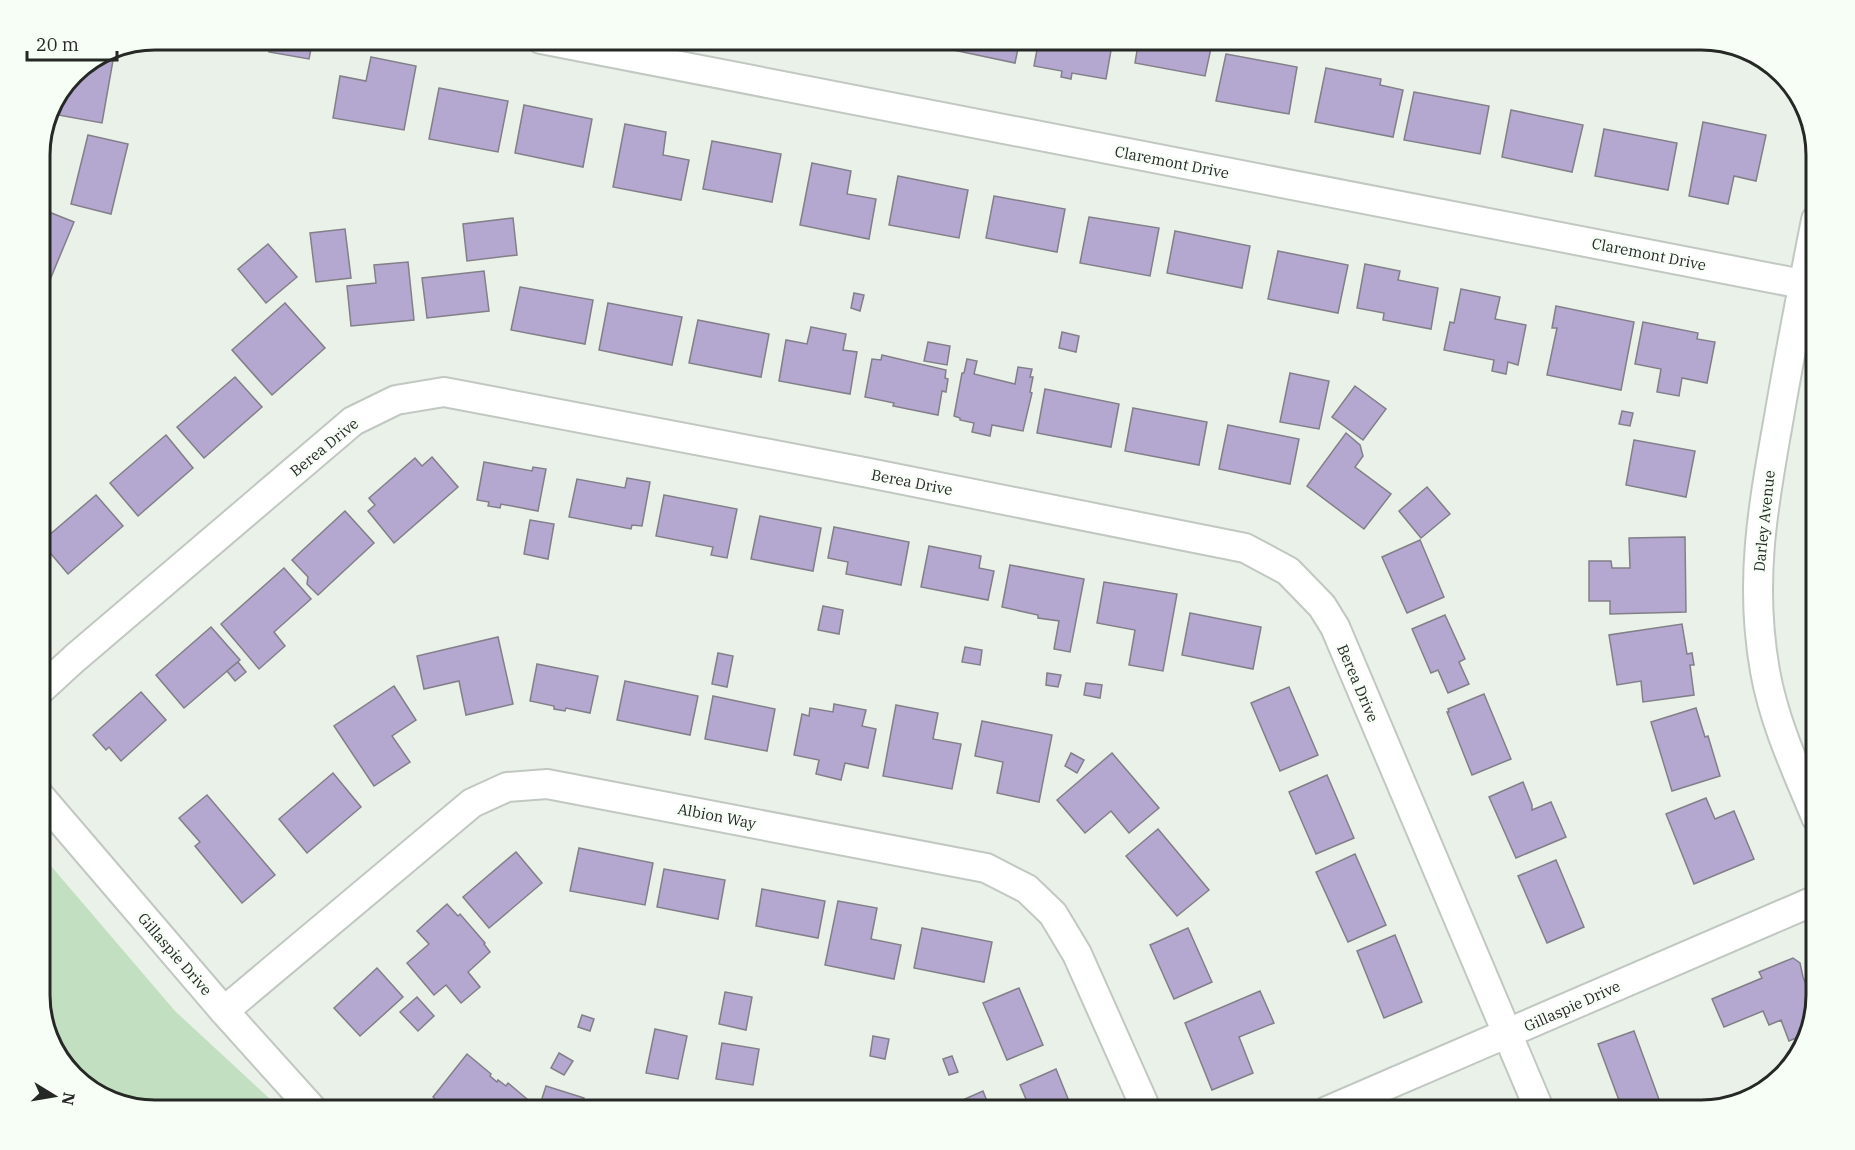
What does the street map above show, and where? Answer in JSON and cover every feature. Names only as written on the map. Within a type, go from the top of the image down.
[{"type":"street","name":"Claremont Drive","points":[[599,50],[1802,284]]},
{"type":"street","name":"Darley Avenue","points":[[1805,270],[1764,499],[1758,557],[1758,615],[1765,672],[1779,728],[1806,792]]},
{"type":"street","name":"Berea Drive","points":[[50,681],[353,421],[396,400],[444,392],[1245,548],[1288,571],[1322,606],[1335,627],[1535,1100]]},
{"type":"street","name":"Albion Way","points":[[224,1011],[472,803],[507,787],[547,784],[986,868],[1027,890],[1053,914],[1077,954],[1142,1100]]},
{"type":"street","name":"Gillaspie Drive","points":[[50,808],[224,1011],[304,1100]]},
{"type":"street","name":"Gillaspie Drive","points":[[1353,1100],[1806,904]]},
{"type":"green space","points":[[50,865],[175,1011],[271,1100],[141,1100],[127,1097],[102,1086],[84,1073],[84,1066],[77,1066],[58,1036],[53,1023],[50,1002]]},
{"type":"building","points":[[269,50],[311,50],[309,59],[269,52]]},
{"type":"building","points":[[953,50],[1018,50],[1015,63]]},
{"type":"building","points":[[1037,50],[1111,50],[1106,79],[1072,73],[1071,79],[1061,77],[1062,71],[1034,66]]},
{"type":"building","points":[[1137,50],[1211,50],[1205,76],[1135,63]]},
{"type":"building","points":[[1226,54],[1297,67],[1289,114],[1216,101]]},
{"type":"building","points":[[371,57],[416,66],[404,130],[333,118],[340,76],[366,81]]},
{"type":"building","points":[[113,59],[102,123],[58,115],[71,91],[85,76]]},
{"type":"building","points":[[1326,68],[1381,79],[1380,85],[1403,90],[1393,137],[1315,122]]},
{"type":"building","points":[[439,88],[508,101],[498,152],[429,139]]},
{"type":"building","points":[[1414,92],[1489,106],[1480,154],[1404,140]]},
{"type":"building","points":[[524,105],[592,119],[583,167],[515,153]]},
{"type":"building","points":[[1511,110],[1583,125],[1572,172],[1502,157]]},
{"type":"building","points":[[1703,122],[1766,135],[1756,181],[1734,176],[1728,204],[1689,196]]},
{"type":"building","points":[[625,124],[666,132],[663,155],[689,160],[681,200],[613,187]]},
{"type":"building","points":[[1604,129],[1677,143],[1668,190],[1595,176]]},
{"type":"building","points":[[88,135],[128,144],[111,214],[71,204]]},
{"type":"building","points":[[712,141],[781,154],[772,202],[703,189]]},
{"type":"building","points":[[812,163],[851,171],[847,194],[876,199],[869,239],[800,225]]},
{"type":"building","points":[[898,176],[968,190],[959,238],[889,225]]},
{"type":"building","points":[[994,196],[1065,209],[1057,252],[986,238]]},
{"type":"building","points":[[50,212],[74,222],[50,280]]},
{"type":"building","points":[[1089,217],[1159,228],[1150,276],[1080,263]]},
{"type":"building","points":[[513,218],[517,255],[467,261],[463,224]]},
{"type":"building","points":[[345,229],[351,278],[316,282],[310,233]]},
{"type":"building","points":[[1175,231],[1250,246],[1242,288],[1167,273]]},
{"type":"building","points":[[268,244],[297,277],[266,303],[238,269]]},
{"type":"building","points":[[1278,251],[1348,265],[1338,313],[1268,299]]},
{"type":"building","points":[[408,262],[414,320],[351,326],[347,286],[376,283],[374,265]]},
{"type":"building","points":[[1365,264],[1400,271],[1398,280],[1438,288],[1431,329],[1383,320],[1384,313],[1357,308]]},
{"type":"building","points":[[484,271],[489,311],[427,318],[422,278]]},
{"type":"building","points":[[520,287],[593,300],[585,344],[511,330]]},
{"type":"building","points":[[1461,289],[1500,297],[1495,319],[1526,325],[1518,365],[1508,362],[1506,374],[1492,371],[1494,360],[1444,350],[1450,322],[1454,323]]},
{"type":"building","points":[[854,293],[864,295],[860,311],[851,308]]},
{"type":"building","points":[[285,303],[325,348],[272,395],[232,350]]},
{"type":"building","points":[[608,303],[682,317],[672,365],[599,350]]},
{"type":"building","points":[[1556,306],[1634,322],[1621,390],[1547,375],[1557,328],[1552,328]]},
{"type":"building","points":[[698,320],[769,334],[761,377],[689,363]]},
{"type":"building","points":[[1643,322],[1698,333],[1697,339],[1715,342],[1707,383],[1682,378],[1679,396],[1657,392],[1661,369],[1635,364]]},
{"type":"building","points":[[811,327],[846,334],[843,350],[857,352],[850,394],[779,381],[786,340],[807,344]]},
{"type":"building","points":[[1062,332],[1079,336],[1076,352],[1059,348]]},
{"type":"building","points":[[928,342],[950,346],[947,365],[924,361]]},
{"type":"building","points":[[882,355],[946,370],[945,378],[948,379],[946,392],[942,391],[938,415],[893,406],[894,403],[865,397],[872,359],[881,360]]},
{"type":"building","points":[[967,359],[977,361],[974,374],[1015,384],[1018,367],[1032,369],[1030,392],[1032,393],[1023,431],[992,425],[990,436],[972,432],[974,423],[954,416]]},
{"type":"building","points":[[1290,373],[1329,381],[1319,429],[1280,422]]},
{"type":"building","points":[[235,377],[262,407],[204,458],[177,427]]},
{"type":"building","points":[[1355,386],[1386,409],[1363,440],[1332,417]]},
{"type":"building","points":[[1045,389],[1119,404],[1111,447],[1037,433]]},
{"type":"building","points":[[1133,408],[1207,422],[1199,465],[1125,451]]},
{"type":"building","points":[[1622,411],[1633,413],[1630,426],[1619,424]]},
{"type":"building","points":[[1228,425],[1299,439],[1290,484],[1219,469]]},
{"type":"building","points":[[1346,433],[1360,445],[1363,456],[1355,467],[1391,494],[1364,529],[1307,486]]},
{"type":"building","points":[[166,435],[193,468],[138,516],[110,483]]},
{"type":"building","points":[[1634,440],[1695,451],[1686,497],[1626,485]]},
{"type":"building","points":[[432,457],[458,487],[394,543],[368,511],[375,505],[369,498],[415,458],[422,466]]},
{"type":"building","points":[[484,462],[532,471],[533,467],[546,469],[538,511],[501,504],[500,508],[488,506],[489,502],[477,500]]},
{"type":"building","points":[[627,478],[650,482],[642,526],[632,525],[631,529],[569,517],[577,479],[625,488]]},
{"type":"building","points":[[1427,487],[1450,514],[1421,538],[1399,511]]},
{"type":"building","points":[[96,495],[123,526],[68,574],[50,553],[50,534]]},
{"type":"building","points":[[664,495],[737,509],[727,558],[711,555],[713,547],[656,536]]},
{"type":"building","points":[[345,511],[374,543],[318,595],[307,584],[308,577],[292,560]]},
{"type":"building","points":[[760,516],[821,528],[813,571],[751,559]]},
{"type":"building","points":[[530,520],[554,524],[548,559],[524,554]]},
{"type":"building","points":[[834,527],[909,542],[901,585],[846,574],[848,562],[828,558]]},
{"type":"building","points":[[1685,537],[1686,612],[1610,614],[1610,601],[1589,601],[1589,561],[1611,561],[1612,568],[1630,568],[1629,538]]},
{"type":"building","points":[[1420,540],[1444,597],[1407,613],[1382,557]]},
{"type":"building","points":[[929,546],[981,556],[979,568],[994,571],[988,600],[921,587]]},
{"type":"building","points":[[1010,565],[1084,579],[1070,652],[1054,649],[1059,621],[1038,618],[1038,615],[1002,607]]},
{"type":"building","points":[[284,568],[311,599],[274,632],[285,646],[259,669],[221,624]]},
{"type":"building","points":[[1104,582],[1177,594],[1163,671],[1129,665],[1135,630],[1097,623]]},
{"type":"building","points":[[823,606],[843,610],[839,634],[818,630]]},
{"type":"building","points":[[1190,613],[1261,627],[1253,669],[1182,655]]},
{"type":"building","points":[[1445,615],[1465,659],[1459,662],[1469,684],[1448,693],[1438,670],[1431,673],[1412,629]]},
{"type":"building","points":[[1682,624],[1687,654],[1692,653],[1694,665],[1690,665],[1694,695],[1643,702],[1641,681],[1617,685],[1609,635]]},
{"type":"building","points":[[211,627],[240,660],[184,708],[156,675]]},
{"type":"building","points":[[498,637],[513,704],[466,715],[459,681],[424,689],[417,656]]},
{"type":"building","points":[[965,647],[982,650],[980,665],[962,662]]},
{"type":"building","points":[[718,653],[733,656],[727,687],[712,684]]},
{"type":"building","points":[[238,662],[246,672],[235,681],[227,671]]},
{"type":"building","points":[[537,664],[598,676],[590,713],[566,708],[565,711],[554,709],[554,706],[530,701]]},
{"type":"building","points":[[1047,673],[1061,675],[1058,687],[1046,685]]},
{"type":"building","points":[[625,681],[698,696],[690,735],[617,720]]},
{"type":"building","points":[[1086,683],[1102,685],[1100,698],[1084,695]]},
{"type":"building","points":[[394,686],[416,720],[392,736],[410,762],[374,786],[334,726]]},
{"type":"building","points":[[1289,687],[1318,755],[1280,771],[1251,703]]},
{"type":"building","points":[[141,692],[166,720],[121,761],[109,747],[106,750],[93,735]]},
{"type":"building","points":[[1484,694],[1511,759],[1472,775],[1447,712],[1449,712],[1448,709]]},
{"type":"building","points":[[713,696],[775,709],[767,751],[705,739]]},
{"type":"building","points":[[834,704],[866,710],[862,726],[876,729],[868,768],[845,763],[841,780],[816,774],[819,760],[794,755],[802,714],[809,716],[810,708],[833,712]]},
{"type":"building","points":[[896,705],[938,713],[933,739],[961,744],[952,789],[883,776]]},
{"type":"building","points":[[1696,708],[1705,737],[1708,736],[1720,776],[1672,791],[1651,722]]},
{"type":"building","points":[[982,721],[1052,735],[1039,802],[997,793],[1003,762],[975,756]]},
{"type":"building","points":[[1071,753],[1084,760],[1077,773],[1065,766]]},
{"type":"building","points":[[1112,753],[1159,808],[1129,833],[1111,811],[1085,833],[1057,800]]},
{"type":"building","points":[[333,773],[361,807],[307,853],[279,819]]},
{"type":"building","points":[[1327,775],[1354,838],[1316,854],[1289,792]]},
{"type":"building","points":[[1523,782],[1532,810],[1551,802],[1566,837],[1516,858],[1489,797]]},
{"type":"building","points":[[207,795],[275,875],[242,903],[195,846],[200,842],[179,818]]},
{"type":"building","points":[[1706,798],[1715,819],[1734,811],[1754,859],[1694,884],[1666,814]]},
{"type":"building","points":[[1158,829],[1209,890],[1177,916],[1126,856]]},
{"type":"building","points":[[579,848],[653,863],[645,905],[570,891]]},
{"type":"building","points":[[516,852],[542,883],[489,928],[463,897]]},
{"type":"building","points":[[1355,854],[1386,925],[1348,942],[1316,872]]},
{"type":"building","points":[[1556,860],[1584,927],[1547,943],[1518,876]]},
{"type":"building","points":[[664,869],[725,880],[718,919],[657,907]]},
{"type":"building","points":[[762,889],[825,901],[818,938],[756,926]]},
{"type":"building","points":[[838,901],[877,908],[871,939],[901,945],[894,979],[825,965]]},
{"type":"building","points":[[447,904],[458,916],[460,914],[490,952],[468,972],[480,987],[461,1003],[446,985],[434,995],[407,963],[429,944],[417,931]]},
{"type":"building","points":[[922,928],[992,942],[984,982],[914,968]]},
{"type":"building","points":[[1188,928],[1212,982],[1174,999],[1150,945]]},
{"type":"building","points":[[1395,935],[1422,1002],[1384,1018],[1357,951]]},
{"type":"building","points":[[1793,958],[1800,963],[1806,984],[1806,995],[1802,1023],[1796,1038],[1789,1041],[1781,1020],[1769,1025],[1763,1011],[1724,1027],[1712,999],[1762,978],[1759,972]]},
{"type":"building","points":[[377,968],[403,997],[360,1036],[334,1008]]},
{"type":"building","points":[[1019,988],[1043,1045],[1007,1060],[983,1003]]},
{"type":"building","points":[[1260,991],[1274,1023],[1239,1037],[1253,1073],[1212,1090],[1185,1023]]},
{"type":"building","points":[[725,992],[752,997],[746,1030],[719,1024]]},
{"type":"building","points":[[417,997],[434,1016],[418,1031],[400,1012]]},
{"type":"building","points":[[582,1015],[594,1019],[590,1031],[578,1027]]},
{"type":"building","points":[[655,1029],[687,1036],[678,1079],[646,1073]]},
{"type":"building","points":[[1634,1031],[1659,1100],[1619,1100],[1598,1044]]},
{"type":"building","points":[[873,1036],[889,1039],[885,1059],[870,1056]]},
{"type":"building","points":[[722,1043],[759,1049],[753,1085],[716,1079]]},
{"type":"building","points":[[559,1053],[573,1061],[564,1075],[551,1068]]},
{"type":"building","points":[[467,1054],[497,1082],[498,1080],[506,1086],[508,1083],[527,1099],[436,1100],[433,1097]]},
{"type":"building","points":[[952,1056],[958,1072],[949,1075],[943,1059]]},
{"type":"building","points":[[1056,1069],[1069,1100],[1026,1100],[1020,1085]]},
{"type":"building","points":[[546,1086],[584,1098],[583,1100],[542,1100]]},
{"type":"building","points":[[983,1091],[987,1100],[963,1100]]}]
